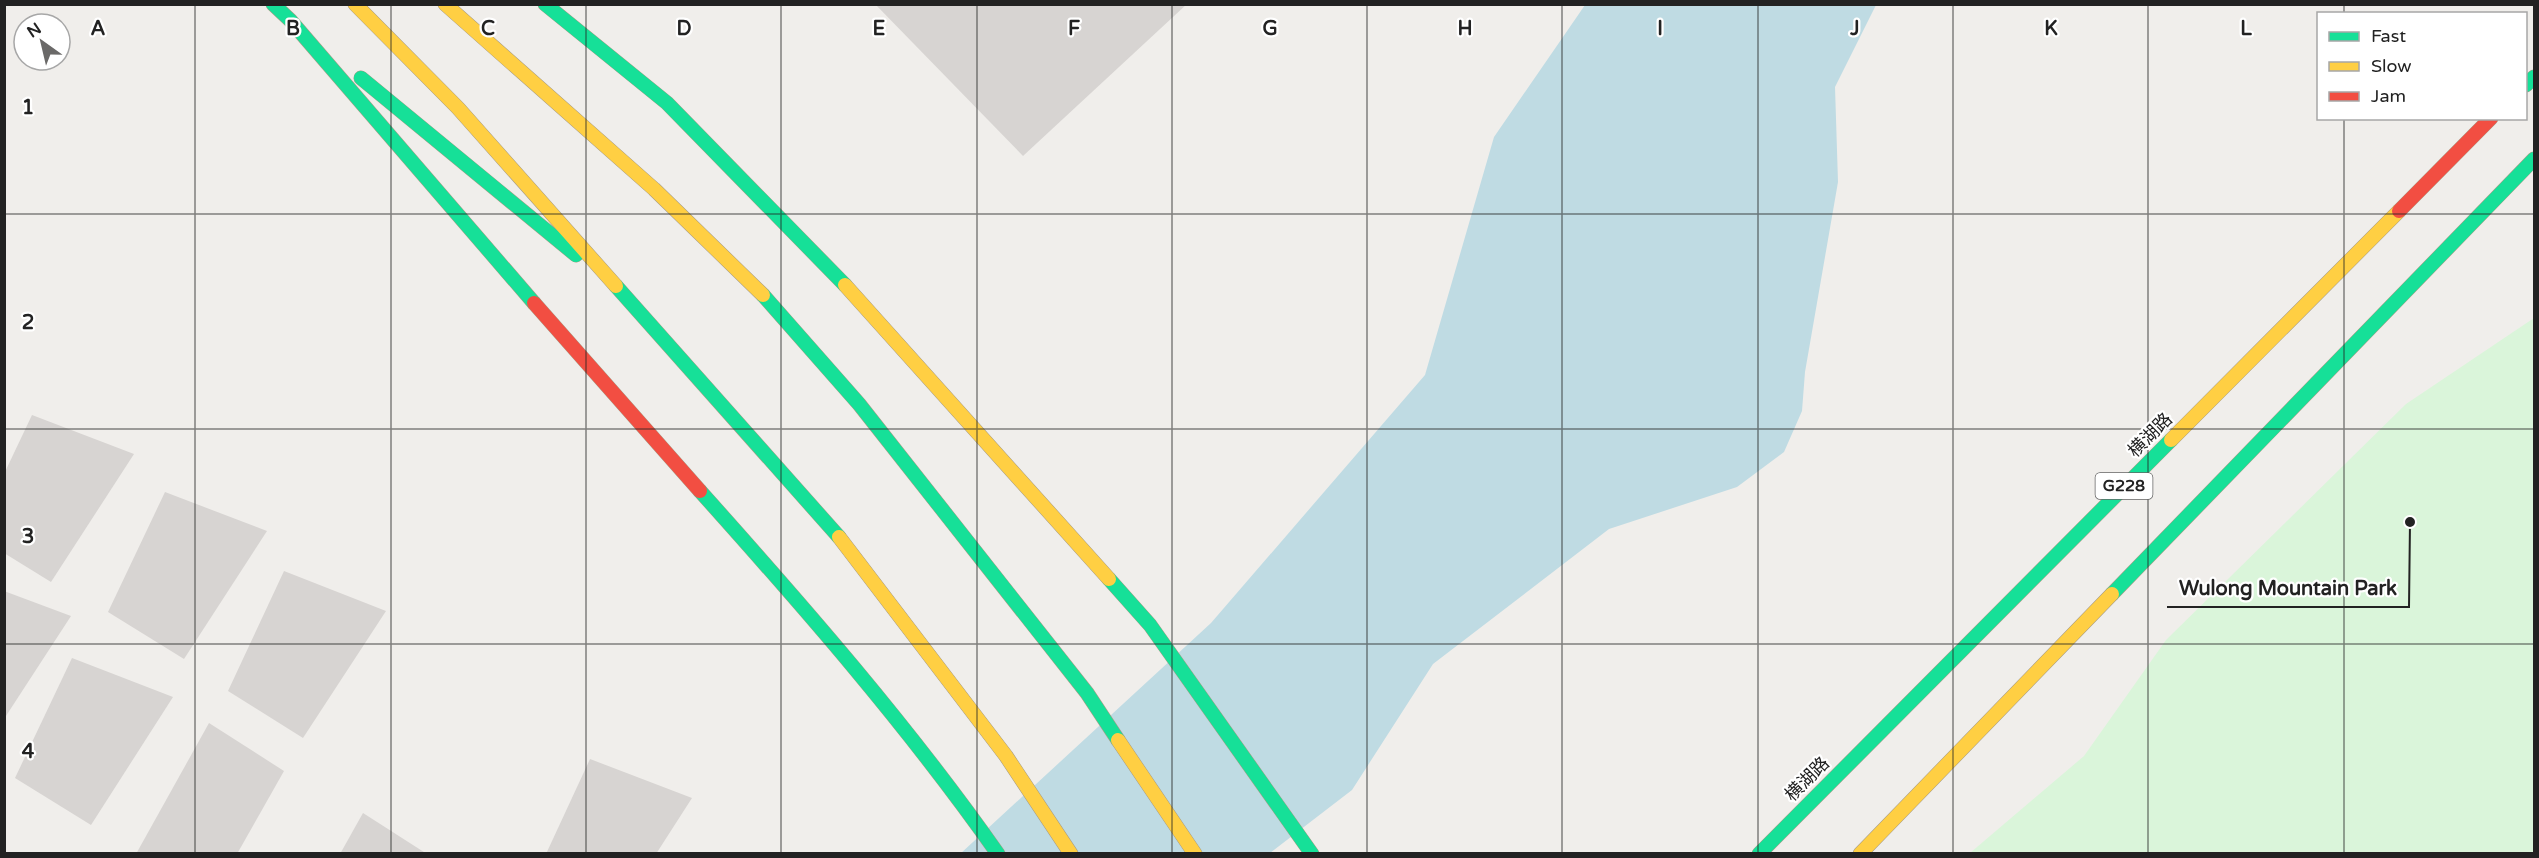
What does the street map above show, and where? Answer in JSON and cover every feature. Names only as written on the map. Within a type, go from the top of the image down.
[{"type":"main road","points":[[273,4],[622,293]]},
{"type":"main road","points":[[355,4],[458,108],[849,548],[1006,756],[1071,854]]},
{"type":"main road","points":[[445,4],[654,189],[760,292],[859,404],[1087,693],[1195,854]]},
{"type":"main road","points":[[545,4],[667,103],[833,272],[1150,625],[1312,854]]},
{"type":"main road","points":[[290,20],[601,381],[798,600],[946,780],[998,854]]},
{"type":"main road","name":"横湖路","points":[[1759,854],[2489,120]]},
{"type":"main road","points":[[1860,854],[2535,159]]},
{"type":"green space","points":[[2534,318],[2534,853],[1970,853],[2084,756],[2166,640],[2406,404]]},
{"type":"water","points":[[1585,5],[1876,5],[1835,87],[1838,182],[1805,372],[1802,411],[1784,452],[1737,487],[1609,529],[1433,664],[1352,790],[1270,853],[960,854],[1211,623],[1425,375],[1494,137]]},
{"type":"building","points":[[875,4],[1187,4],[1023,156]]},
{"type":"building","points":[[32,415],[134,454],[51,582],[4,553],[4,474]]},
{"type":"building","points":[[165,492],[267,531],[184,659],[108,612]]},
{"type":"building","points":[[284,571],[386,611],[303,738],[228,691]]},
{"type":"building","points":[[4,591],[71,616],[4,719]]},
{"type":"building","points":[[72,658],[173,697],[91,825],[15,778]]},
{"type":"building","points":[[209,723],[284,771],[237,854],[136,854]]},
{"type":"building","points":[[590,759],[692,798],[656,854],[546,854]]},
{"type":"building","points":[[363,813],[427,854],[340,854]]},
{"type":"traffic: fast","points":[[273,4],[290,20],[534,303]]},
{"type":"traffic: fast","points":[[545,4],[667,103],[845,285]]},
{"type":"traffic: fast","points":[[2527,84],[2534,77]]},
{"type":"traffic: fast","points":[[361,78],[576,255]]},
{"type":"traffic: fast","points":[[2112,594],[2534,159]]},
{"type":"traffic: fast","points":[[616,286],[839,537]]},
{"type":"traffic: fast","points":[[763,295],[859,404],[1087,693],[1118,740]]},
{"type":"traffic: fast","points":[[1759,854],[2171,440]]},
{"type":"traffic: fast","points":[[700,491],[892,713],[998,854]]},
{"type":"traffic: fast","points":[[1109,579],[1150,625],[1312,854]]},
{"type":"traffic: slow","points":[[355,4],[458,108],[616,286]]},
{"type":"traffic: slow","points":[[445,4],[654,189],[763,295]]},
{"type":"traffic: slow","points":[[2171,440],[2399,211]]},
{"type":"traffic: slow","points":[[845,285],[1109,579]]},
{"type":"traffic: slow","points":[[839,537],[1006,756],[1071,854]]},
{"type":"traffic: slow","points":[[1860,854],[2112,594]]},
{"type":"traffic: slow","points":[[1118,740],[1195,854]]},
{"type":"traffic: jam","points":[[2399,211],[2489,120]]},
{"type":"traffic: jam","points":[[534,303],[700,491]]},
{"type":"place","name":"Wulong Mountain Park","points":[[2410,522]]}]
